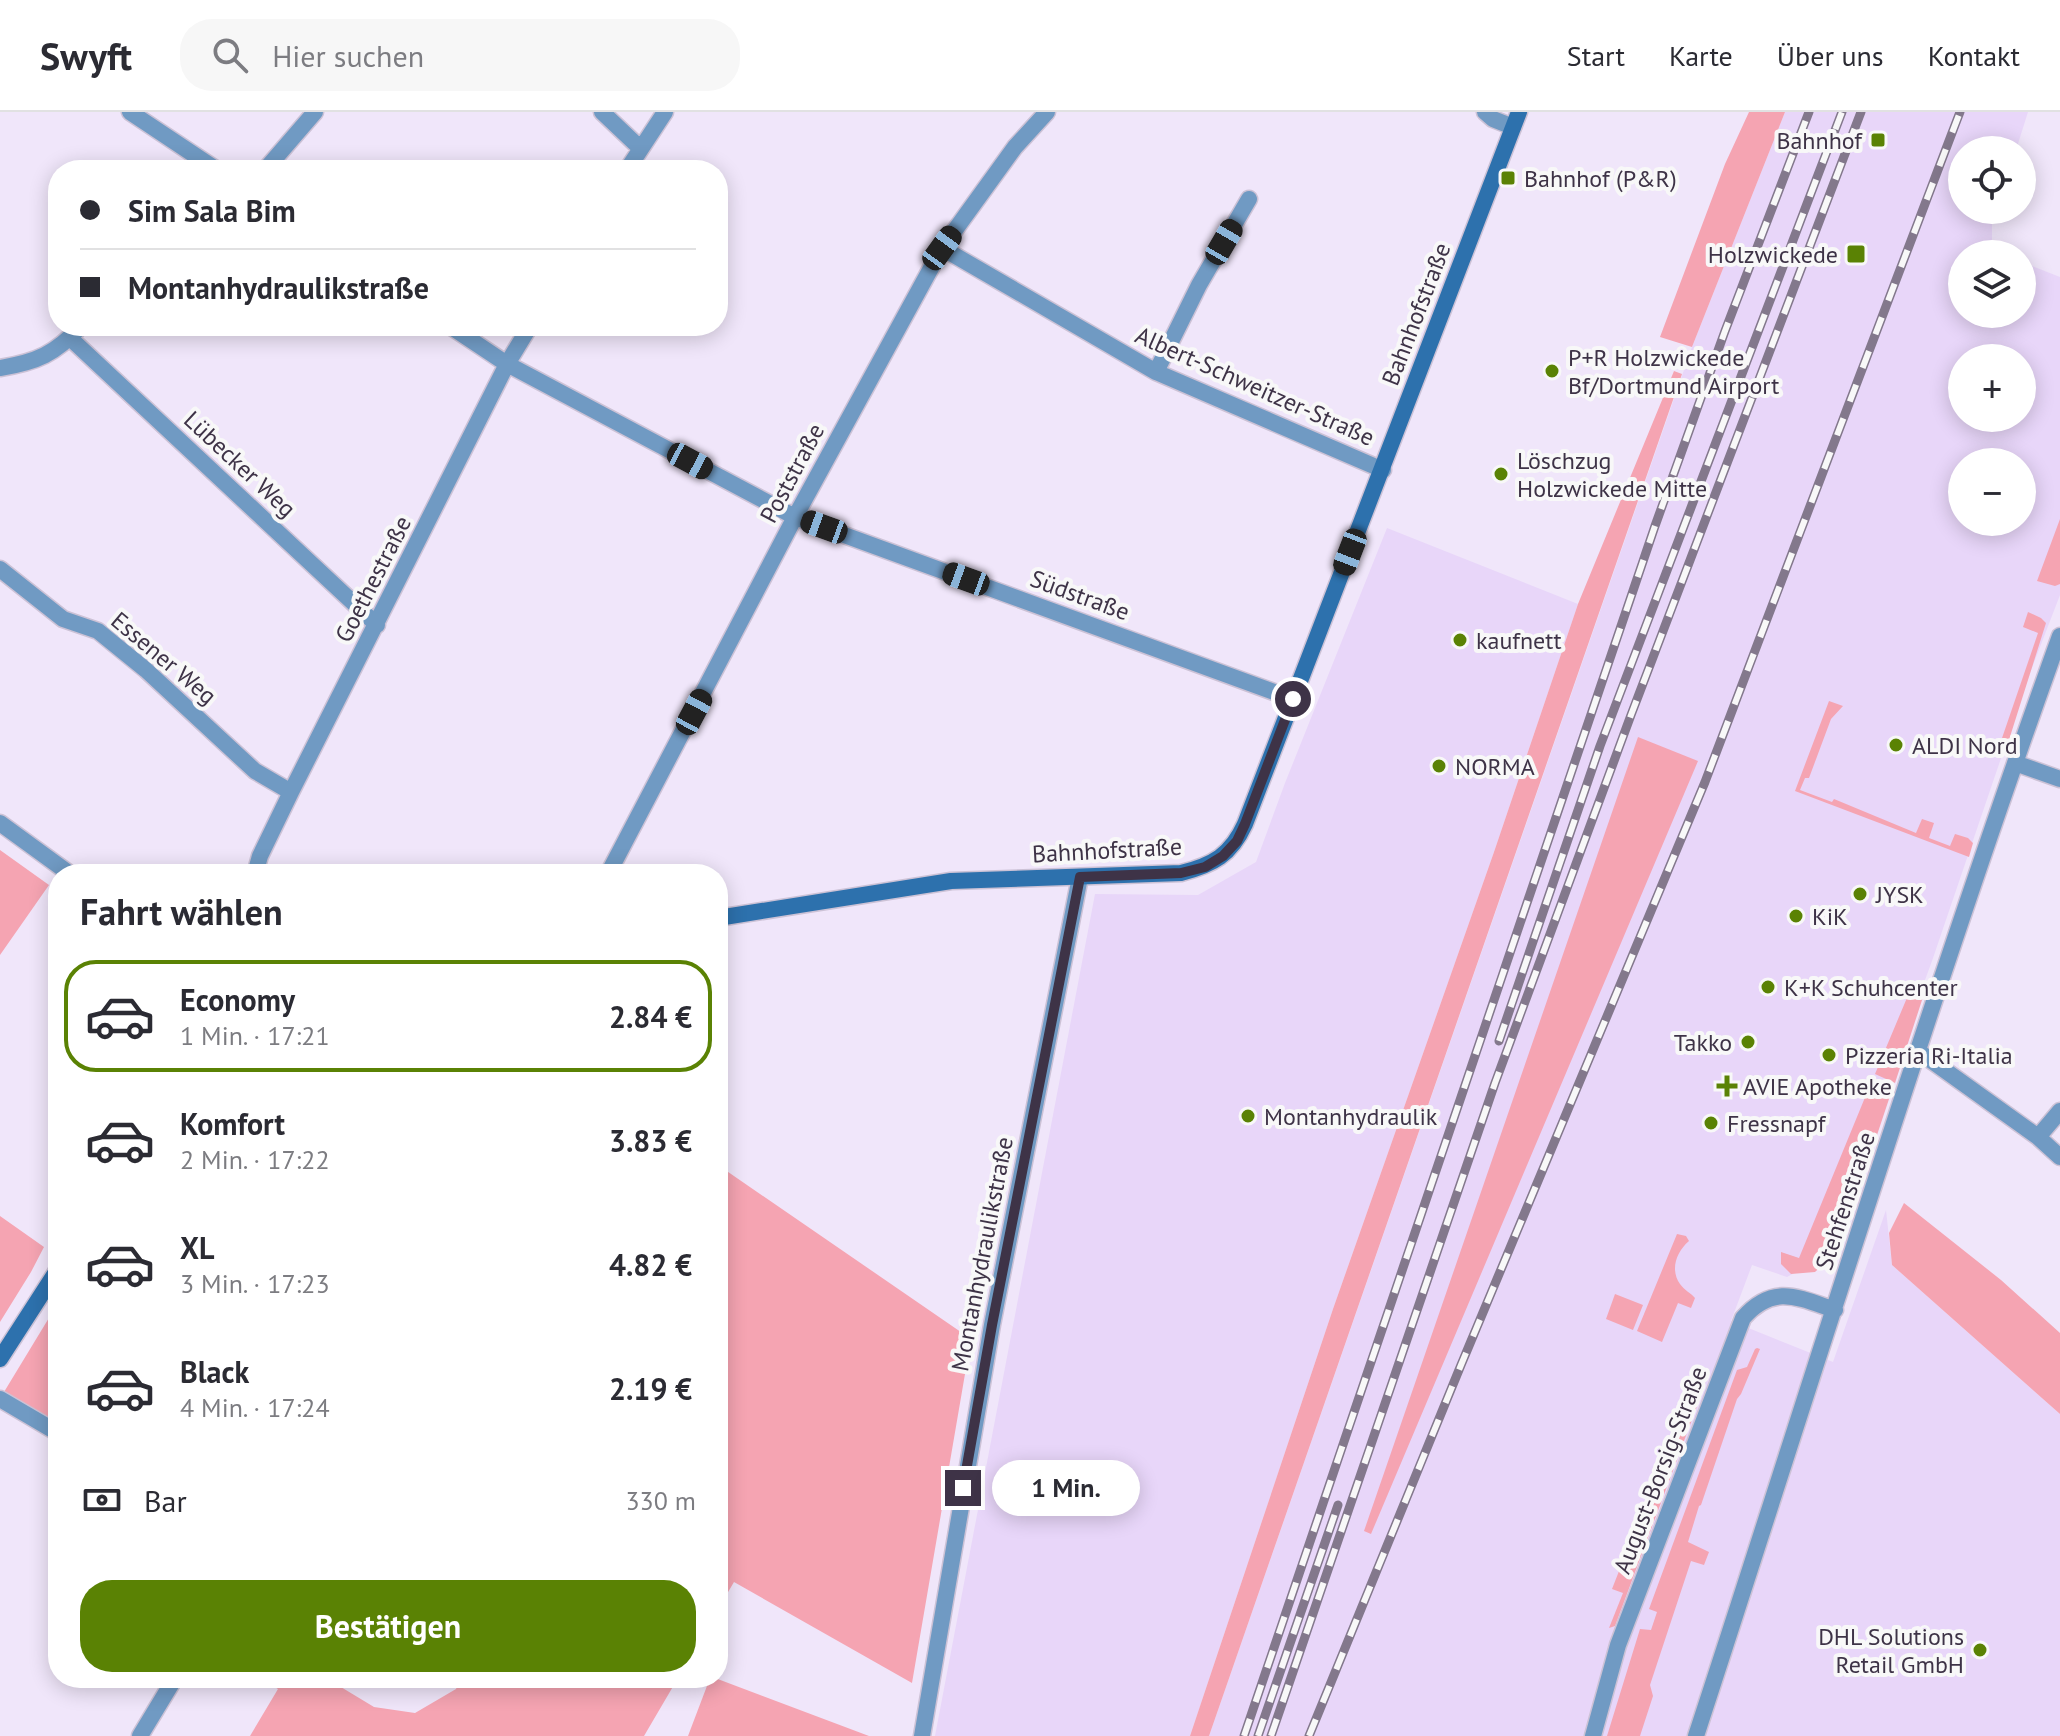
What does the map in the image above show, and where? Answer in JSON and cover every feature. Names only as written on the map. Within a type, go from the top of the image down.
[{"type":"main road","name":"Bahnhofstraße","points":[[728,916],[951,881],[1181,873],[1205,867],[1223,856],[1237,841],[1245,824],[1516,119]]},
{"type":"main road","points":[[0,1359],[48,1285]]},
{"type":"street","points":[[130,112],[202,160]]},
{"type":"street","points":[[274,160],[315,112]]},
{"type":"street","points":[[602,112],[640,148]]},
{"type":"street","points":[[633,160],[665,112]]},
{"type":"street","name":"Poststraße","points":[[613,864],[795,517],[942,248],[1015,147],[1047,112]]},
{"type":"street","points":[[1485,112],[1493,119],[1516,119]]},
{"type":"street","points":[[1156,372],[1199,285],[1249,199]]},
{"type":"street","name":"Albert-Schweitzer-Straße","points":[[942,248],[1156,372],[1383,470]]},
{"type":"street","points":[[0,368],[28,364],[48,354],[70,336]]},
{"type":"street","name":"Lübecker Weg","points":[[79,336],[377,625]]},
{"type":"street","name":"Südstraße","points":[[465,336],[507,364],[795,517],[1293,699]]},
{"type":"street","name":"Goethestraße","points":[[258,864],[291,792],[524,336]]},
{"type":"street","name":"Essener Weg","points":[[0,569],[63,619],[98,631],[146,670],[255,771],[291,792]]},
{"type":"street","name":"Stehfenstraße","points":[[1696,1736],[1918,1051],[2060,636]]},
{"type":"street","points":[[2015,763],[2060,779]]},
{"type":"street","points":[[0,823],[56,864]]},
{"type":"street","name":"Goethestraße","points":[[254,864],[260,856]]},
{"type":"street","name":"Montanhydraulikstraße","points":[[922,1736],[992,1325],[1080,877]]},
{"type":"street","points":[[1918,1051],[2038,1137],[2060,1157]]},
{"type":"street","points":[[2038,1137],[2060,1111]]},
{"type":"street","name":"August-Borsig-Straße","points":[[1593,1736],[1618,1645],[1743,1318],[1755,1305],[1771,1296],[1787,1296],[1835,1310]]},
{"type":"street","points":[[0,1399],[48,1427]]},
{"type":"street","points":[[140,1736],[169,1688]]},
{"type":"shaded area","points":[[1749,112],[1785,112],[1692,347],[1660,337],[1725,164]]},
{"type":"shaded area","points":[[1785,112],[2028,112],[2020,136],[1948,136],[1948,224],[1992,224],[1992,240],[1948,240],[1948,328],[2036,328],[2036,268],[2060,277],[2060,595],[2030,673],[1932,961],[1827,1246],[1807,1266],[1787,1277],[1752,1265],[1731,1321],[1833,1362],[1886,1210],[1892,1265],[2060,1414],[2060,1736],[1209,1736],[1692,347]]},
{"type":"shaded area","points":[[1674,371],[1682,374],[1209,1736],[1190,1736],[1333,1309],[1578,604]]},
{"type":"shaded area","points":[[2060,519],[2060,584],[2055,586],[2037,581]]},
{"type":"shaded area","points":[[1387,528],[1578,604],[1333,1309],[1190,1736],[935,1736],[1095,894],[1198,895],[1256,862]]},
{"type":"shaded area","points":[[2028,612],[2046,623],[2008,743],[2001,741],[2038,633],[2023,627]]},
{"type":"shaded area","points":[[1829,701],[1843,706],[1831,719],[1809,778],[1805,778],[1800,790],[1832,802],[1834,799],[1916,833],[1922,819],[1934,823],[1929,838],[1950,846],[1955,834],[1968,838],[1973,843],[1969,857],[1795,791]]},
{"type":"shaded area","points":[[1638,737],[1698,761],[1371,1534],[1364,1531]]},
{"type":"shaded area","points":[[0,850],[48,886],[0,955]]},
{"type":"shaded area","points":[[1909,993],[1923,997],[1895,1083],[1875,1074]]},
{"type":"shaded area","points":[[1873,1078],[1893,1087],[1843,1237],[1833,1255],[1815,1272],[1791,1274],[1781,1264],[1781,1252],[1799,1258]]},
{"type":"shaded area","points":[[728,1172],[971,1339],[912,1683],[734,1582],[728,1592]]},
{"type":"shaded area","points":[[1904,1203],[2001,1280],[2060,1333],[2060,1414],[1892,1265],[1889,1233]]},
{"type":"shaded area","points":[[0,1216],[44,1247],[0,1322]]},
{"type":"shaded area","points":[[1677,1234],[1686,1236],[1689,1241],[1678,1256],[1675,1273],[1682,1286],[1695,1298],[1691,1308],[1678,1303],[1662,1342],[1637,1331]]},
{"type":"shaded area","points":[[1615,1294],[1643,1305],[1633,1330],[1606,1319]]},
{"type":"shaded area","points":[[48,1319],[48,1417],[4,1392]]},
{"type":"shaded area","points":[[1757,1348],[1760,1349],[1737,1399],[1688,1542],[1709,1552],[1704,1565],[1691,1561],[1650,1685],[1653,1696],[1640,1736],[1607,1736],[1640,1629],[1651,1630],[1657,1612],[1649,1609],[1737,1370],[1747,1367]]},
{"type":"shaded area","points":[[1699,1384],[1703,1390],[1615,1626],[1609,1628],[1623,1593],[1612,1589],[1675,1428],[1681,1430]]},
{"type":"shaded area","points":[[728,1683],[869,1736],[688,1736],[706,1688],[728,1688]]},
{"type":"shaded area","points":[[343,1688],[374,1707],[415,1713],[456,1688],[672,1688],[644,1736],[250,1736],[278,1689]]},
{"type":"railway","points":[[1244,1736],[1655,526],[1809,112]]},
{"type":"railway","points":[[1499,1041],[1600,746],[1842,112]]},
{"type":"railway","points":[[1271,1736],[1495,1083],[1631,715],[1861,112]]},
{"type":"railway","points":[[1309,1736],[1705,782],[1960,112]]},
{"type":"railway","points":[[1258,1736],[1338,1505]]},
{"type":"place","name":"Bahnhof","points":[[1878,140]]},
{"type":"place","name":"Bahnhof (P&R)","points":[[1508,178]]},
{"type":"place","name":"Holzwickede","points":[[1856,254]]},
{"type":"place","name":"P+R Holzwickede Bf/Dortmund Airport","points":[[1552,371]]},
{"type":"place","name":"Löschzug Holzwickede Mitte","points":[[1501,474]]},
{"type":"place","name":"kaufnett","points":[[1460,640]]},
{"type":"place","name":"ALDI Nord","points":[[1896,745]]},
{"type":"place","name":"NORMA","points":[[1439,766]]},
{"type":"place","name":"JYSK","points":[[1860,894]]},
{"type":"place","name":"KiK","points":[[1796,916]]},
{"type":"place","name":"K+K Schuhcenter","points":[[1768,987]]},
{"type":"place","name":"Takko","points":[[1748,1042]]},
{"type":"place","name":"Pizzeria Ri-Italia","points":[[1829,1055]]},
{"type":"place","name":"AVIE Apotheke","points":[[1727,1086]]},
{"type":"place","name":"Montanhydraulik","points":[[1248,1116]]},
{"type":"place","name":"Fressnapf","points":[[1711,1123]]},
{"type":"place","name":"DHL Solutions Retail GmbH","points":[[1980,1650]]},
{"type":"route","points":[[963,1488],[1080,877],[1181,873],[1205,867],[1223,856],[1237,841],[1245,824],[1293,699]]}]
